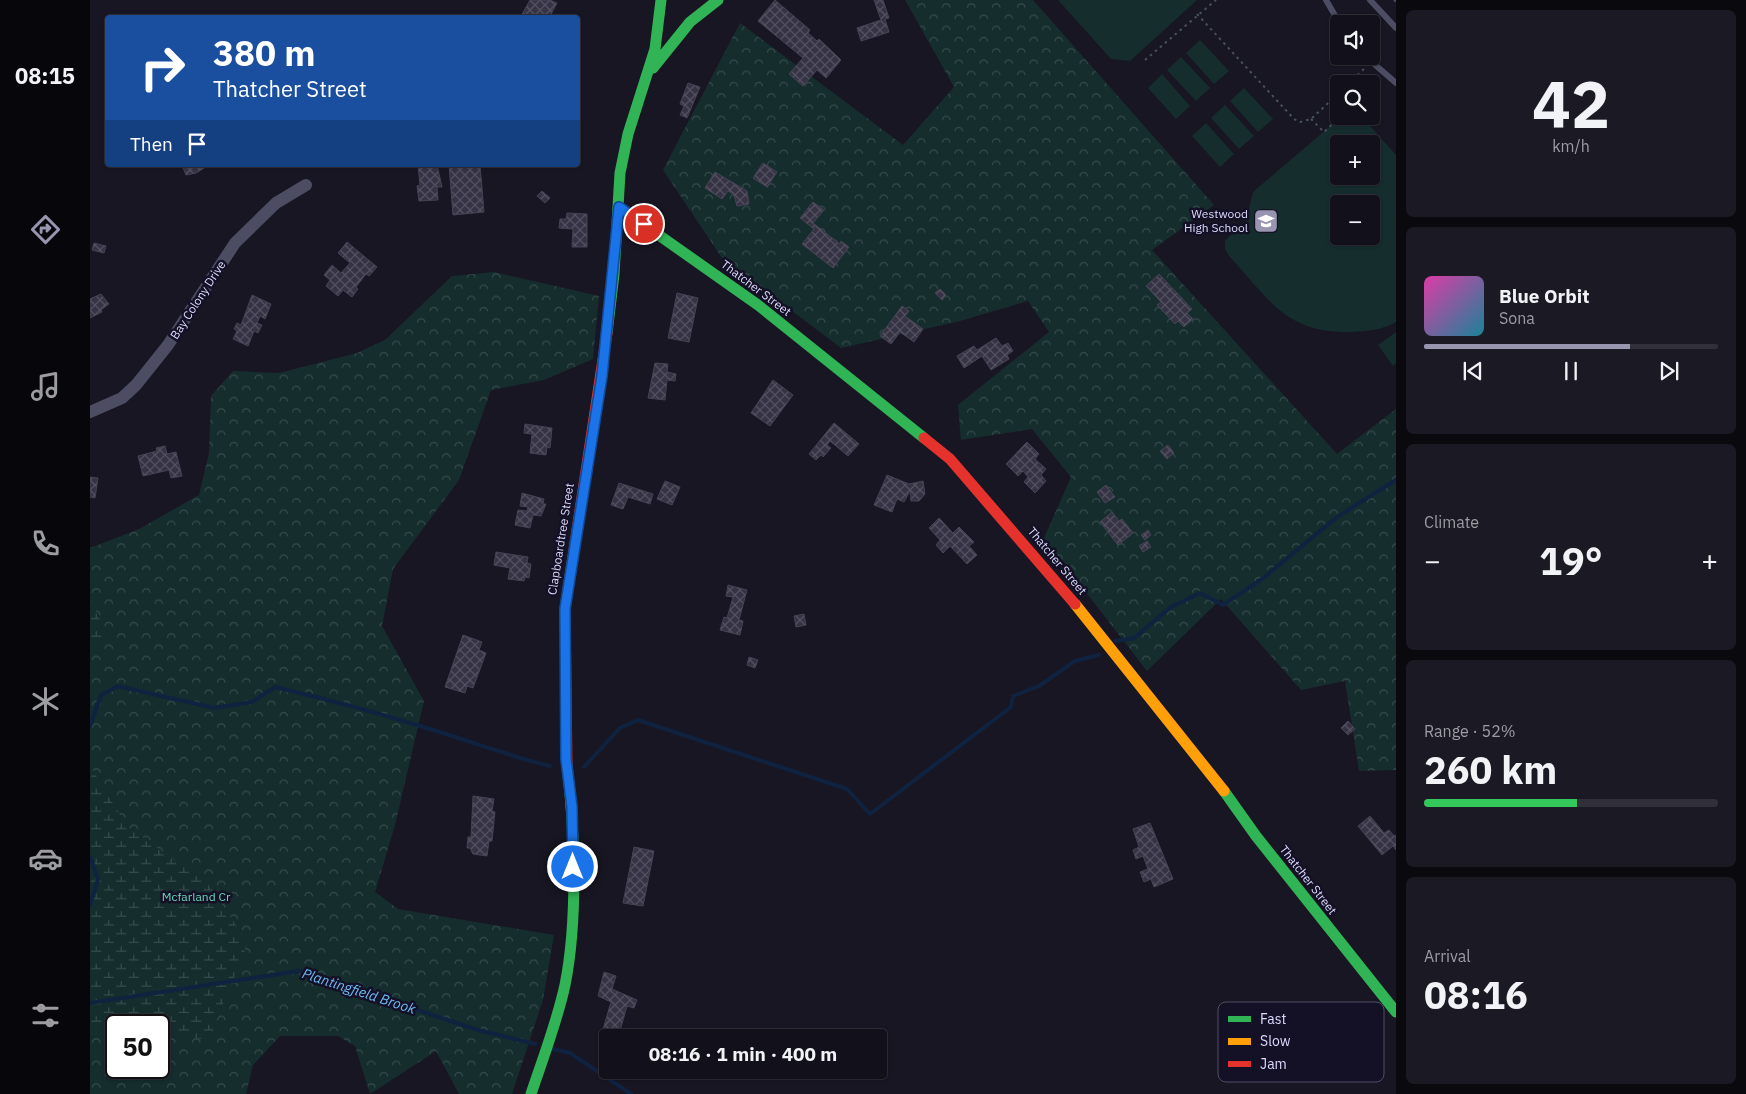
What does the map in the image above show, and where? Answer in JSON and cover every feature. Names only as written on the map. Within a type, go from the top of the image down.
[{"type":"main road","name":"Clapboardtree Street","points":[[531,1094],[555,1024],[570,950],[573,850],[572,807],[566,759],[565,609],[602,376],[619,207],[620,173],[628,134],[655,49],[661,0]]},
{"type":"main road","name":"Clapboardtree Street","points":[[646,77],[690,22],[718,0]]},
{"type":"main road","name":"Thatcher Street","points":[[619,207],[758,305],[950,459],[1039,560],[1209,770],[1256,836],[1396,1012]]},
{"type":"street","name":"Bay Colony Drive","points":[[90,412],[122,398],[136,385],[168,345],[235,243],[276,203],[306,185]]},
{"type":"lane","points":[[1326,0],[1335,15]]},
{"type":"lane","points":[[1370,0],[1396,28]]},
{"type":"lane","points":[[1374,65],[1396,83]]},
{"type":"path","points":[[1145,60],[1197,14],[1216,0]]},
{"type":"path","points":[[1197,14],[1294,119],[1300,122],[1311,119],[1330,101]]},
{"type":"path","points":[[1358,75],[1369,65]]},
{"type":"path","points":[[1311,119],[1324,132],[1331,125]]},
{"type":"green space","points":[[905,0],[1033,0],[1214,205],[1152,250],[1337,454],[1396,409],[1396,770],[1359,771],[1345,681],[1301,690],[1221,599],[1147,671],[1044,538],[1071,477],[1032,429],[961,440],[958,405],[1049,332],[1028,301],[960,321],[841,348],[722,258],[663,170],[740,23],[903,145],[954,87]]},
{"type":"green space","points":[[1058,0],[1197,0],[1130,61],[1111,59]]},
{"type":"green space","points":[[1200,40],[1229,71],[1214,84],[1186,53]]},
{"type":"green space","points":[[1181,57],[1210,88],[1196,101],[1167,70]]},
{"type":"green space","points":[[1162,74],[1190,106],[1176,119],[1148,88]]},
{"type":"green space","points":[[1244,88],[1273,119],[1258,132],[1230,101]]},
{"type":"green space","points":[[1225,105],[1254,136],[1239,149],[1211,118]]},
{"type":"green space","points":[[1206,123],[1234,154],[1220,167],[1192,136]]},
{"type":"green space","points":[[1332,125],[1369,125],[1378,135],[1330,135],[1330,185],[1380,185],[1380,137],[1396,155],[1396,322],[1369,331],[1351,332],[1328,331],[1310,327],[1294,320],[1268,300],[1225,249],[1225,241],[1246,220],[1253,192]]},
{"type":"green space","name":"Mcfarland Cr","points":[[494,272],[599,296],[593,359],[544,380],[491,390],[459,480],[393,569],[382,626],[424,701],[395,825],[375,892],[398,909],[554,935],[543,1000],[512,1094],[459,1094],[436,1051],[370,1094],[355,1046],[338,1036],[280,1036],[253,1065],[246,1094],[90,1094],[90,548],[139,529],[199,495],[209,453],[211,396],[233,371],[279,373],[357,353],[385,340],[452,276]]},
{"type":"green space","points":[[1396,332],[1396,363],[1393,366],[1378,345]]},
{"type":"green space","points":[[90,598],[105,631],[90,655]]},
{"type":"green space","name":"Mcfarland Cr","points":[[90,766],[127,826],[209,885],[248,943],[208,1041],[170,1031],[170,1014],[105,1014],[105,1032],[90,1035]]},
{"type":"building","points":[[530,0],[550,0],[557,3],[551,15],[522,15]]},
{"type":"building","points":[[775,0],[810,30],[808,33],[817,41],[819,39],[841,60],[826,78],[817,70],[803,86],[789,74],[803,58],[758,21]]},
{"type":"building","points":[[874,0],[883,0],[889,18],[885,19],[889,32],[861,41],[857,28],[881,20]]},
{"type":"building","points":[[688,83],[700,87],[687,118],[680,115],[684,106],[680,104]]},
{"type":"building","points":[[763,163],[777,172],[767,187],[753,178]]},
{"type":"building","points":[[183,167],[206,167],[196,173],[186,175]]},
{"type":"building","points":[[418,167],[437,167],[442,187],[437,187],[438,200],[419,201],[417,186],[420,185]]},
{"type":"building","points":[[449,167],[480,167],[484,212],[453,215]]},
{"type":"building","points":[[715,172],[747,191],[749,204],[737,206],[734,195],[728,191],[722,199],[705,188]]},
{"type":"building","points":[[542,191],[550,198],[545,203],[537,196]]},
{"type":"building","points":[[813,202],[824,210],[813,223],[840,244],[841,241],[849,247],[833,268],[802,244],[814,229],[800,218]]},
{"type":"building","points":[[567,213],[587,214],[587,247],[572,247],[573,229],[559,228],[560,219],[566,219]]},
{"type":"building","points":[[347,242],[377,267],[369,276],[366,274],[356,287],[358,289],[352,297],[343,290],[338,296],[326,286],[330,280],[324,275],[332,265],[341,273],[350,263],[338,253]]},
{"type":"building","points":[[94,243],[106,246],[104,253],[92,250]]},
{"type":"building","points":[[1159,274],[1192,309],[1187,313],[1193,319],[1184,327],[1178,321],[1175,324],[1157,305],[1161,302],[1146,286]]},
{"type":"building","points":[[940,289],[946,295],[942,300],[935,293]]},
{"type":"building","points":[[677,293],[698,298],[689,342],[668,338]]},
{"type":"building","points":[[101,294],[109,304],[101,310],[102,312],[90,318],[90,299]]},
{"type":"building","points":[[252,295],[271,304],[265,319],[260,316],[257,323],[262,325],[258,333],[254,331],[248,346],[233,339],[237,331],[234,329],[237,323],[241,325]]},
{"type":"building","points":[[902,306],[909,311],[905,316],[923,329],[914,342],[900,332],[891,344],[880,336]]},
{"type":"building","points":[[996,338],[1002,346],[1008,343],[1013,351],[1007,355],[1009,359],[991,370],[982,356],[964,368],[957,356],[974,346],[977,350]]},
{"type":"building","points":[[655,363],[668,364],[667,372],[676,374],[675,381],[667,380],[665,400],[648,398]]},
{"type":"building","points":[[773,380],[793,395],[770,426],[751,413]]},
{"type":"building","points":[[834,423],[859,444],[848,456],[830,441],[827,445],[831,448],[823,457],[821,455],[816,460],[809,454]]},
{"type":"building","points":[[525,424],[552,428],[550,448],[547,447],[546,455],[530,453],[532,434],[524,433]]},
{"type":"building","points":[[1027,442],[1039,454],[1035,459],[1046,469],[1041,475],[1046,481],[1035,493],[1024,482],[1028,477],[1023,471],[1018,476],[1006,464]]},
{"type":"building","points":[[1168,445],[1174,453],[1167,459],[1160,451]]},
{"type":"building","points":[[165,446],[167,454],[176,452],[182,476],[171,478],[169,470],[143,476],[138,456],[157,451],[156,448]]},
{"type":"building","points":[[887,475],[909,484],[923,481],[925,494],[919,501],[911,501],[910,491],[904,502],[897,499],[892,512],[874,505]]},
{"type":"building","points":[[90,477],[98,478],[95,498],[90,497]]},
{"type":"building","points":[[665,481],[680,487],[672,505],[657,499]]},
{"type":"building","points":[[619,483],[653,494],[650,504],[628,497],[623,509],[611,505]]},
{"type":"building","points":[[1106,485],[1115,497],[1105,503],[1097,492]]},
{"type":"building","points":[[522,493],[544,499],[543,504],[546,504],[541,516],[533,515],[530,528],[515,525],[518,510],[527,511],[528,507],[520,506]]},
{"type":"building","points":[[1112,512],[1119,521],[1122,519],[1133,533],[1118,545],[1100,522]]},
{"type":"building","points":[[939,518],[953,533],[959,527],[974,542],[969,546],[977,555],[967,564],[950,546],[943,553],[936,545],[940,540],[929,528]]},
{"type":"building","points":[[1148,530],[1151,535],[1145,540],[1141,535]]},
{"type":"building","points":[[1147,541],[1151,547],[1143,552],[1139,546]]},
{"type":"building","points":[[496,552],[528,557],[527,563],[531,564],[529,578],[525,577],[524,581],[508,579],[510,568],[494,565]]},
{"type":"building","points":[[728,585],[747,590],[739,620],[743,621],[740,635],[720,630],[724,617],[727,618],[733,597],[726,596]]},
{"type":"building","points":[[804,614],[806,625],[796,627],[794,616]]},
{"type":"building","points":[[463,635],[482,642],[479,650],[486,653],[473,688],[467,686],[465,693],[445,687]]},
{"type":"building","points":[[749,657],[758,660],[755,668],[747,665]]},
{"type":"building","points":[[1348,721],[1355,729],[1348,735],[1341,728]]},
{"type":"building","points":[[473,796],[494,799],[492,811],[495,812],[492,841],[489,841],[487,856],[473,854],[470,848],[467,848],[468,837],[471,837]]},
{"type":"building","points":[[1370,816],[1384,833],[1389,830],[1394,836],[1396,835],[1396,850],[1393,846],[1382,855],[1358,826]]},
{"type":"building","points":[[1150,823],[1173,879],[1154,887],[1151,879],[1144,882],[1140,872],[1148,869],[1143,856],[1136,859],[1133,850],[1139,847],[1133,829]]},
{"type":"building","points":[[634,847],[654,851],[643,906],[623,903]]},
{"type":"building","points":[[604,972],[616,976],[612,989],[637,1000],[634,1008],[627,1006],[621,1029],[603,1029],[611,1002],[598,996]]},
{"type":"waterway","points":[[1115,641],[1134,638],[1171,607],[1200,593],[1223,605],[1262,579],[1337,517],[1396,480]]},
{"type":"waterway","points":[[584,767],[620,728],[638,720],[847,789],[870,814],[1011,707],[1013,696],[1039,686],[1075,661],[1099,655]]},
{"type":"waterway","points":[[90,726],[101,695],[118,686],[214,708],[252,702],[275,687],[391,717],[550,766]]},
{"type":"waterway","points":[[90,857],[98,879],[90,905]]},
{"type":"waterway","name":"Plantingfield Brook","points":[[90,1003],[299,971],[478,1030],[535,1044]]},
{"type":"waterway","name":"Plantingfield Brook","points":[[553,1049],[570,1053],[631,1094]]},
{"type":"traffic: fast","points":[[607,333],[614,274],[620,173],[628,134],[655,49],[661,0]]},
{"type":"traffic: fast","points":[[653,68],[690,22],[718,0]]},
{"type":"traffic: fast","points":[[619,207],[758,305],[924,438]]},
{"type":"traffic: fast","points":[[531,1094],[558,1013],[569,960],[574,875],[572,818],[567,765]]},
{"type":"traffic: fast","points":[[1224,791],[1256,836],[1396,1012]]},
{"type":"traffic: slow","points":[[1075,604],[1224,791]]},
{"type":"traffic: jam","points":[[567,765],[565,609],[607,333]]},
{"type":"traffic: jam","points":[[924,438],[950,459],[1075,604]]},
{"type":"place","name":"Westwood High School","points":[[1266,221]]},
{"type":"route","points":[[573,867],[572,807],[566,759],[565,609],[602,376],[614,274],[619,207],[644,224]]}]
